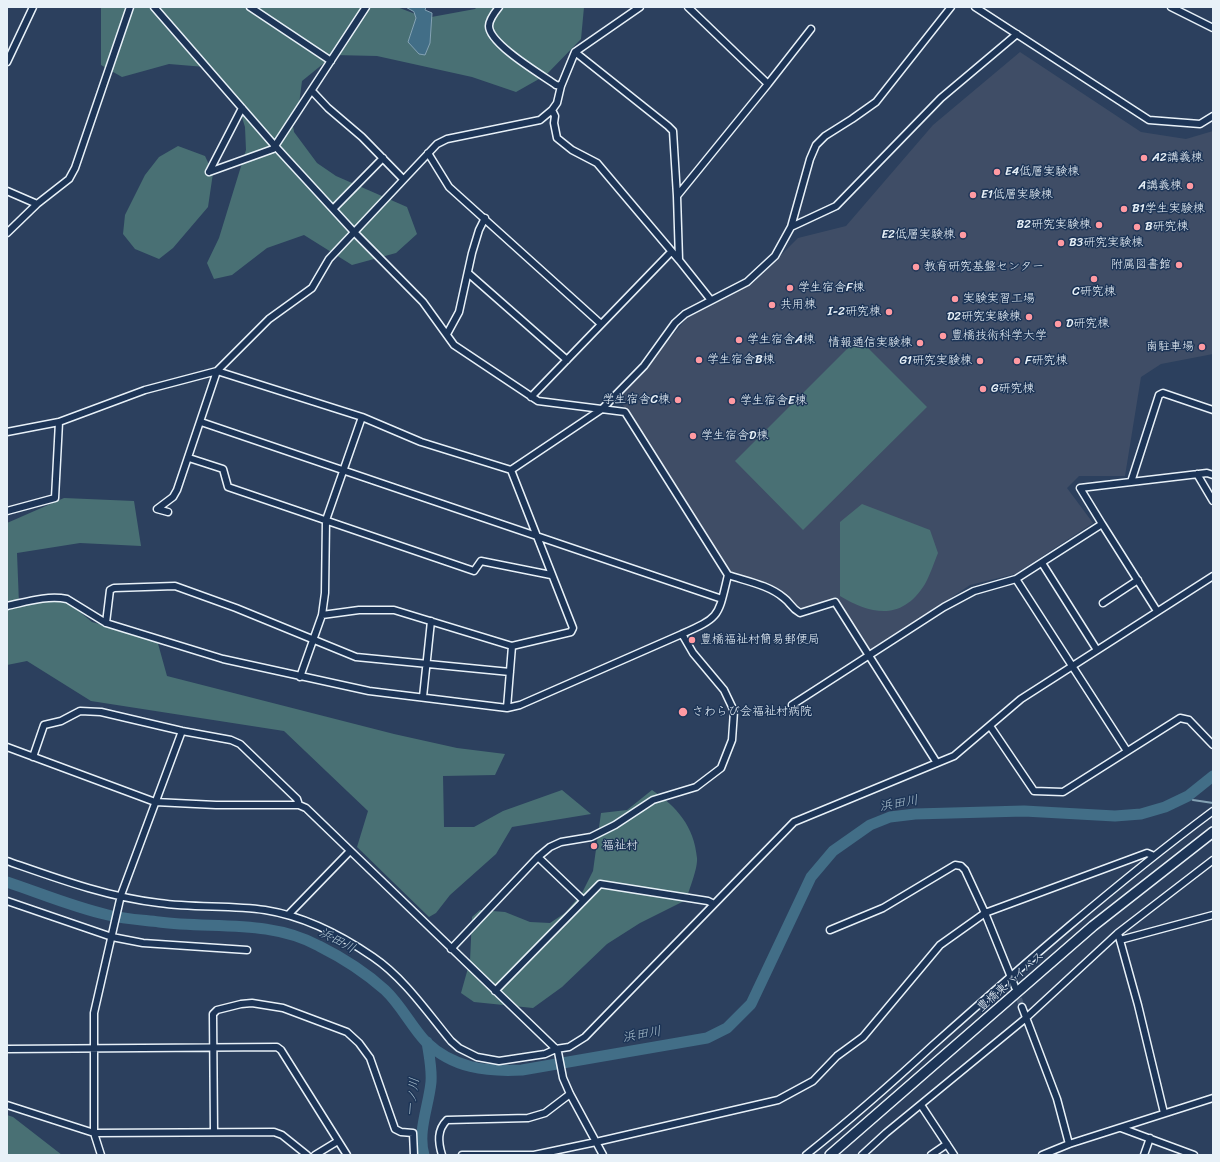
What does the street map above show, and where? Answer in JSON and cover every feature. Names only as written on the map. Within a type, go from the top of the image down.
[{"type":"highway","name":"豊橋東バイパス","points":[[830,1155],[1093,926],[1213,832]]},
{"type":"street","points":[[7,62],[33,7]]},
{"type":"street","points":[[7,233],[37,204],[69,179],[75,168],[130,7]]},
{"type":"street","points":[[154,7],[275,146],[354,232],[422,302],[454,345],[538,401],[625,412],[728,575],[770,589],[785,598],[791,608],[800,613],[834,602],[937,763]]},
{"type":"street","points":[[250,7],[330,61]]},
{"type":"street","points":[[242,108],[209,172],[274,149],[366,7]]},
{"type":"street","points":[[499,7],[489,25],[490,32],[498,43],[556,85],[561,86]]},
{"type":"street","points":[[168,512],[157,509],[173,497],[177,490],[217,371],[269,319],[312,288],[329,259],[437,144],[447,139],[540,120],[552,110],[557,103],[561,86],[575,52],[640,7]]},
{"type":"street","points":[[688,7],[768,84]]},
{"type":"street","points":[[511,470],[602,409],[644,366],[675,323],[685,314],[710,299],[747,282],[775,256],[791,227],[810,158],[816,145],[825,136],[876,102],[951,7]]},
{"type":"street","points":[[975,7],[1149,120],[1200,124],[1213,116]]},
{"type":"street","points":[[1171,7],[1213,28]]},
{"type":"street","points":[[677,196],[811,29]]},
{"type":"street","points":[[791,227],[836,206],[940,98],[1017,34]]},
{"type":"street","points":[[575,52],[668,126],[672,131],[677,196],[679,260]]},
{"type":"street","points":[[312,90],[328,108],[362,137],[403,179]]},
{"type":"street","points":[[552,110],[555,116],[554,123],[557,138],[572,150],[598,163],[710,299]]},
{"type":"street","points":[[428,154],[449,187],[601,324]]},
{"type":"street","points":[[333,209],[382,158]]},
{"type":"street","points":[[7,191],[37,204]]},
{"type":"street","points":[[447,334],[459,312],[472,253],[479,230],[485,218]]},
{"type":"street","points":[[531,397],[671,252]]},
{"type":"street","points":[[468,273],[567,360]]},
{"type":"street","points":[[7,432],[59,422],[145,390],[217,371],[362,417],[421,442],[511,470]]},
{"type":"street","points":[[1131,482],[1159,395],[1163,393],[1213,410]]},
{"type":"street","points":[[300,677],[322,615],[325,593],[326,520],[362,417]]},
{"type":"street","points":[[7,511],[55,498],[59,422]]},
{"type":"street","points":[[201,422],[722,599]]},
{"type":"street","points":[[189,458],[223,469],[228,488],[474,571],[481,561],[551,575]]},
{"type":"street","points":[[322,615],[359,610],[394,610],[512,646],[571,632],[573,628],[511,470]]},
{"type":"street","points":[[1157,611],[1080,488],[1207,473],[1213,475]]},
{"type":"street","points":[[1197,474],[1213,501]]},
{"type":"street","points":[[792,705],[944,607],[974,591],[1016,579],[1102,524]]},
{"type":"street","points":[[1042,563],[1097,650]]},
{"type":"street","points":[[7,606],[59,598],[67,599],[106,623],[223,659],[369,691],[507,708],[520,705],[707,623],[716,616],[728,575]]},
{"type":"street","points":[[7,861],[68,882],[120,897],[158,903],[264,910],[288,915],[336,934],[374,957],[403,984],[451,1041],[459,1048],[477,1057],[499,1061],[546,1054],[569,1047],[585,1037],[794,822],[954,756],[1021,698],[1213,576]]},
{"type":"street","points":[[1016,579],[1127,751]]},
{"type":"street","points":[[1103,602],[1138,580]]},
{"type":"street","points":[[106,623],[110,590],[114,588],[175,586],[356,657],[510,672]]},
{"type":"street","points":[[424,697],[431,621]]},
{"type":"street","points":[[451,949],[538,857],[550,847],[561,842],[591,837],[615,825],[653,800],[696,786],[721,768],[732,740],[734,711],[724,690],[693,653],[682,634]]},
{"type":"street","points":[[507,708],[512,646]]},
{"type":"street","points":[[33,757],[44,725],[61,721],[80,711],[101,712],[182,731],[231,740],[240,744],[297,799],[299,804]]},
{"type":"street","points":[[990,726],[1034,791],[1063,792],[1180,718],[1189,720],[1213,746]]},
{"type":"street","points":[[101,1155],[94,1133],[94,1013],[120,897],[182,731]]},
{"type":"street","points":[[7,747],[156,802],[216,805],[299,804],[306,808],[557,1051],[563,1078],[570,1094],[604,1155]]},
{"type":"street","points":[[806,1155],[897,1080],[1011,977],[1154,856],[1213,811]]},
{"type":"street","points":[[288,915],[350,851]]},
{"type":"street","points":[[462,1155],[534,1155],[778,1100],[813,1081],[837,1056],[863,1037],[940,945],[985,912],[1147,853],[1154,856]]},
{"type":"street","points":[[538,857],[583,900]]},
{"type":"street","points":[[862,1155],[1026,1018],[1119,937],[1213,860]]},
{"type":"street","points":[[830,930],[883,908],[955,866],[961,866],[965,870],[985,912],[1015,987]]},
{"type":"street","points":[[495,990],[600,884],[708,901],[714,904]]},
{"type":"street","points":[[7,901],[112,936],[143,942],[247,950]]},
{"type":"street","points":[[1119,937],[1213,915]]},
{"type":"street","points":[[1119,937],[1138,1006],[1164,1113]]},
{"type":"street","points":[[214,1132],[213,1014],[217,1010],[252,1003],[283,1008],[347,1032],[359,1043],[370,1058],[395,1129],[401,1132],[413,1133],[414,1155]]},
{"type":"street","points":[[1022,1007],[1057,1099],[1069,1144]]},
{"type":"street","points":[[7,1049],[277,1047],[281,1050],[347,1155]]},
{"type":"street","points":[[442,1155],[439,1134],[443,1125],[448,1120],[528,1118],[545,1113],[570,1094]]},
{"type":"street","points":[[1042,1155],[1069,1144],[1213,1098]]},
{"type":"street","points":[[7,1105],[94,1133],[278,1133],[307,1155]]},
{"type":"street","points":[[921,1105],[954,1155]]},
{"type":"street","points":[[1121,1128],[1194,1155]]},
{"type":"street","points":[[1144,1155],[1150,1138]]},
{"type":"street","points":[[315,1155],[338,1141]]},
{"type":"street","points":[[931,1155],[947,1144]]},
{"type":"shaded area","points":[[406,7],[426,7],[425,10],[432,13],[430,43],[425,55],[419,54],[408,42],[416,18],[414,12]]},
{"type":"shaded area","name":"豊橋技術科学大学","points":[[1020,52],[1141,132],[1186,139],[1213,131],[1213,354],[1161,364],[1141,377],[1125,476],[1079,476],[1067,488],[1093,523],[1015,574],[970,585],[871,651],[836,598],[801,609],[792,604],[786,595],[773,586],[730,574],[619,399],[687,318],[754,282],[798,238],[846,226],[933,125]]},
{"type":"green space","points":[[101,7],[397,7],[426,18],[475,9],[477,7],[584,7],[581,39],[546,75],[516,92],[472,77],[377,56],[334,55],[302,81],[298,112],[292,120],[294,132],[317,163],[336,176],[407,207],[417,234],[396,253],[352,265],[304,235],[267,248],[232,275],[214,279],[207,263],[219,238],[246,150],[245,127],[234,92],[205,67],[169,64],[122,77],[101,65]]},
{"type":"green space","points":[[178,146],[205,156],[213,173],[208,207],[173,248],[159,259],[135,249],[123,234],[125,215],[145,175],[159,157]]},
{"type":"green space","points":[[858,338],[927,407],[803,530],[735,461]]},
{"type":"green space","points":[[64,498],[134,501],[141,546],[80,543],[17,553],[19,604],[64,599],[92,622],[157,640],[167,676],[394,734],[457,748],[505,754],[495,775],[443,776],[444,827],[474,827],[503,811],[562,790],[591,814],[512,827],[496,854],[450,895],[436,913],[429,917],[357,847],[368,811],[284,731],[91,701],[27,661],[7,665],[7,523]]},
{"type":"green space","points":[[862,504],[930,530],[938,553],[925,584],[916,596],[907,604],[896,609],[886,611],[875,610],[864,607],[840,596],[840,522]]},
{"type":"green space","points":[[652,790],[669,803],[683,818],[692,836],[697,862],[686,900],[640,923],[607,944],[562,987],[533,1008],[474,1002],[461,993],[470,961],[472,917],[480,910],[505,912],[530,922],[550,923],[565,913],[582,893],[593,871],[601,813],[627,810]]},
{"type":"green space","points":[[7,1115],[13,1117],[62,1155],[7,1155]]},
{"type":"waterway","name":"浜田川","points":[[7,882],[69,904],[114,916],[179,924],[261,928],[300,938],[345,960],[377,983],[396,1002],[426,1042],[447,1058],[459,1063],[483,1069],[522,1070],[707,1038],[727,1028],[751,1004],[811,877],[833,851],[870,825],[890,817],[915,814],[1024,811],[1115,816],[1141,814],[1165,807],[1188,796],[1213,776]]},
{"type":"waterway","points":[[1188,796],[1193,800],[1213,803]]},
{"type":"waterway","name":"一ノ川","points":[[424,1155],[422,1137],[431,1082],[427,1042]]},
{"type":"tunnel","points":[[1016,990],[1022,1007]]},
{"type":"place","name":"A2講義棟","points":[[1144,158]]},
{"type":"place","name":"E4低層実験棟","points":[[997,172]]},
{"type":"place","name":"A講義棟","points":[[1190,186]]},
{"type":"place","name":"E1低層実験棟","points":[[973,195]]},
{"type":"place","name":"B1学生実験棟","points":[[1124,209]]},
{"type":"place","name":"B2研究実験棟","points":[[1099,225]]},
{"type":"place","name":"B研究棟","points":[[1137,227]]},
{"type":"place","name":"E2低層実験棟","points":[[963,235]]},
{"type":"place","name":"B3研究実験棟","points":[[1061,243]]},
{"type":"place","name":"附属図書館","points":[[1179,265]]},
{"type":"place","name":"教育研究基盤センター","points":[[916,267]]},
{"type":"place","name":"C研究棟","points":[[1094,279]]},
{"type":"place","name":"学生宿舎F棟","points":[[790,288]]},
{"type":"place","name":"実験実習工場","points":[[955,299]]},
{"type":"place","name":"共用棟","points":[[772,305]]},
{"type":"place","name":"I-2研究棟","points":[[889,312]]},
{"type":"place","name":"D2研究実験棟","points":[[1029,317]]},
{"type":"place","name":"D研究棟","points":[[1058,324]]},
{"type":"place","name":"豊橋技術科学大学","points":[[943,336]]},
{"type":"place","name":"学生宿舎A棟","points":[[739,340]]},
{"type":"place","name":"情報通信実験棟","points":[[920,343]]},
{"type":"place","name":"南駐車場","points":[[1202,347]]},
{"type":"place","name":"学生宿舎B棟","points":[[699,360]]},
{"type":"place","name":"G1研究実験棟","points":[[980,361]]},
{"type":"place","name":"F研究棟","points":[[1017,361]]},
{"type":"place","name":"G研究棟","points":[[983,389]]},
{"type":"place","name":"学生宿舎C棟","points":[[678,400]]},
{"type":"place","name":"学生宿舎E棟","points":[[732,401]]},
{"type":"place","name":"学生宿舎D棟","points":[[693,436]]},
{"type":"place","name":"豊橋福祉村簡易郵便局","points":[[692,640]]},
{"type":"place","name":"さわらび会福祉村病院","points":[[683,712]]},
{"type":"place","name":"福祉村","points":[[594,846]]}]
